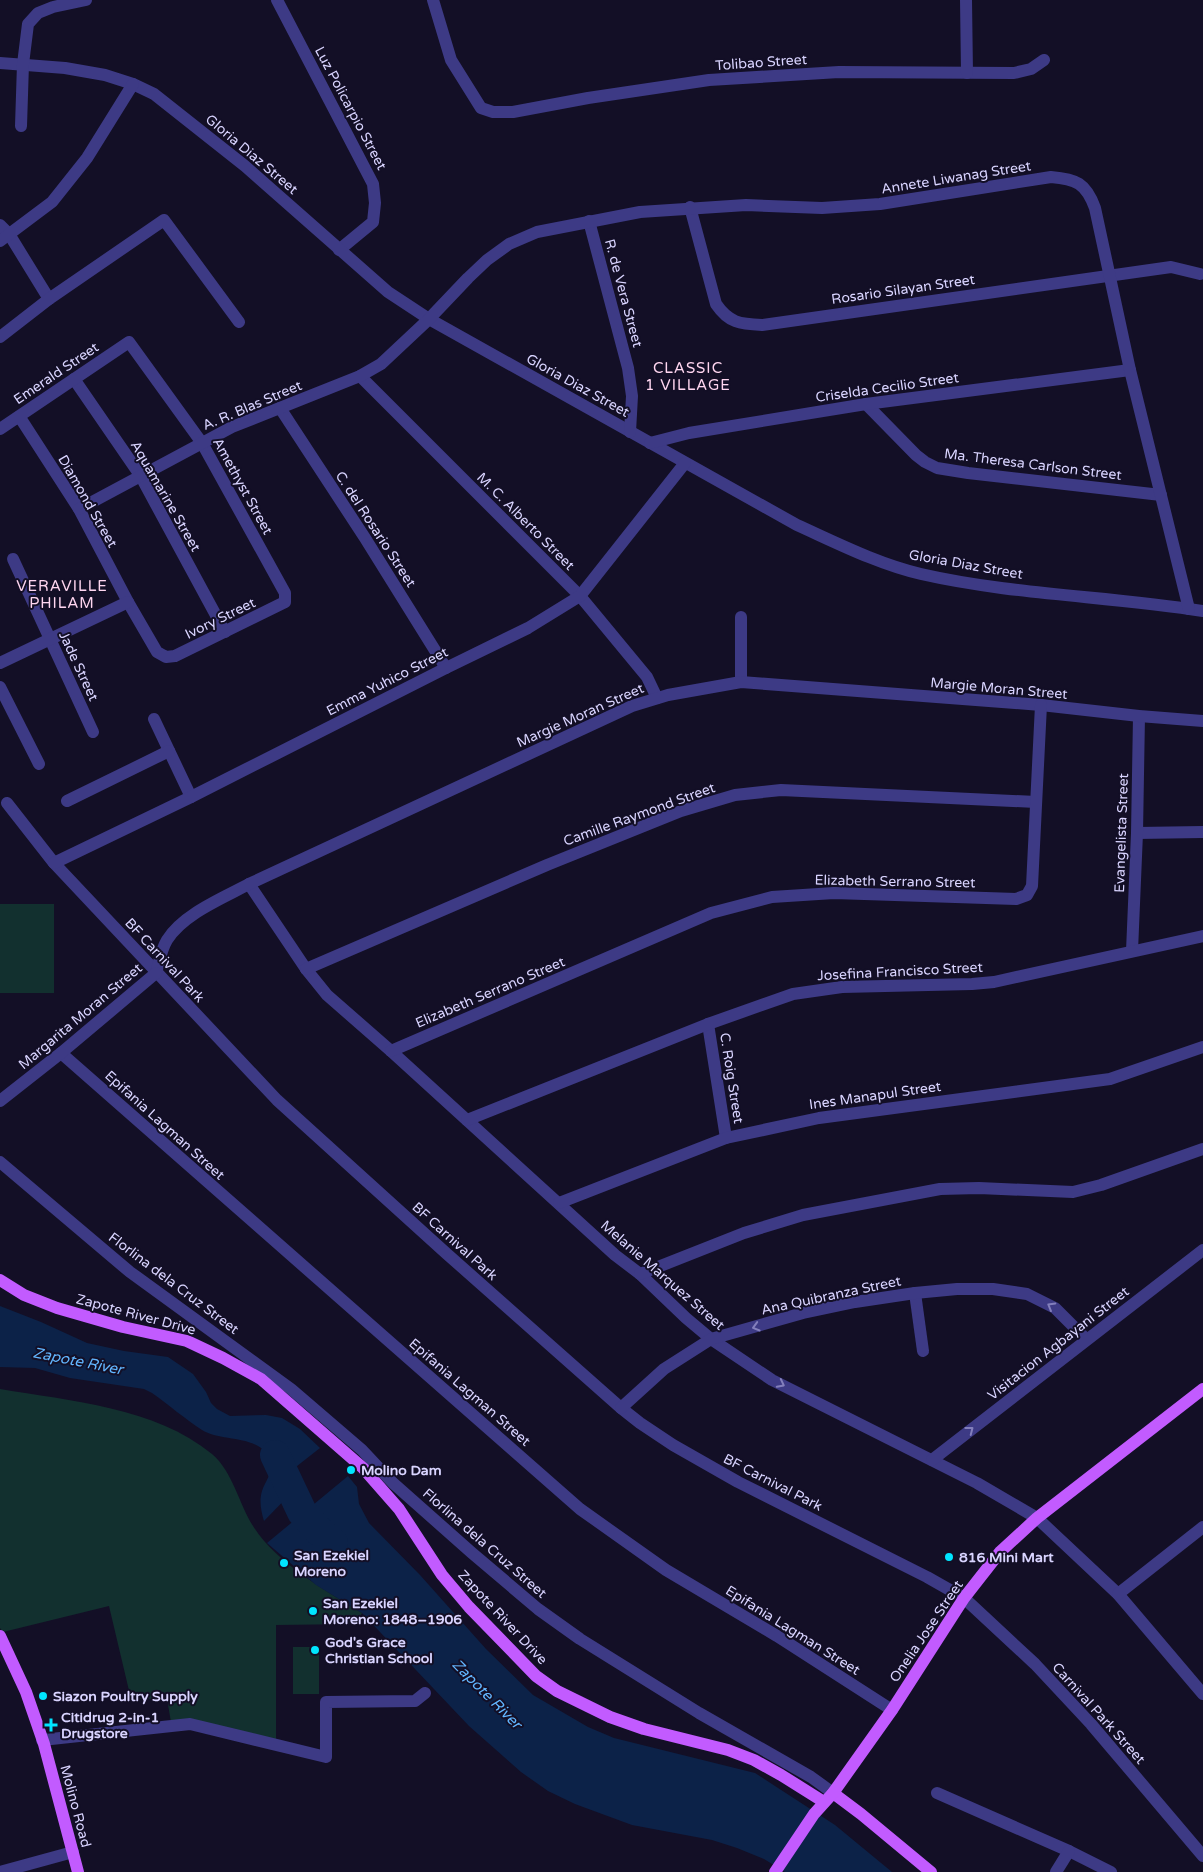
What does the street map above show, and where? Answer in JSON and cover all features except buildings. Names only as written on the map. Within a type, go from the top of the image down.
[{"type":"main road","name":"Zapote River Drive","points":[[0,1280],[24,1295],[57,1308],[123,1327],[187,1341],[223,1358],[260,1379],[363,1468],[399,1509],[442,1575],[469,1607],[536,1676],[557,1691],[610,1717],[644,1729],[702,1742],[745,1757],[828,1798]]},
{"type":"main road","name":"Onelia Jose Street","points":[[775,1872],[814,1814],[828,1798],[892,1710],[964,1598],[1000,1552],[1037,1518],[1203,1389]]},
{"type":"main road","name":"Molino Road","points":[[0,1636],[26,1692],[42,1740],[78,1872]]},
{"type":"main road","name":"Florlina dela Cruz Street","points":[[828,1798],[861,1814],[931,1872]]},
{"type":"street","points":[[21,126],[28,24],[38,13],[53,7],[86,0]]},
{"type":"street","name":"Luz Policarpio Street","points":[[277,0],[373,184],[376,203],[372,222],[339,250]]},
{"type":"street","name":"Tolibao Street","points":[[432,0],[452,60],[481,108],[493,112],[513,112],[588,98],[709,80],[839,72],[1014,73],[1031,69],[1044,60]]},
{"type":"street","points":[[966,0],[966,73]]},
{"type":"street","name":"Gloria Diaz Street","points":[[0,63],[65,68],[105,75],[133,84],[154,94],[238,160],[388,292],[430,319],[797,525],[861,554],[920,573],[989,585],[1203,611]]},
{"type":"street","points":[[50,299],[3,233],[52,202],[87,158],[133,84]]},
{"type":"street","name":"Annete Liwanag Street","points":[[430,319],[487,260],[510,244],[537,232],[640,212],[690,207],[746,205],[822,208],[880,204],[1042,179],[1068,179],[1081,184],[1090,195],[1095,208],[1130,370],[1189,609]]},
{"type":"street","name":"Rosario Silayan Street","points":[[690,207],[716,304],[722,314],[733,321],[747,324],[762,325],[1171,267],[1200,274]]},
{"type":"street","points":[[0,337],[50,299],[164,220],[238,322]]},
{"type":"street","name":"R. de Vera Street","points":[[589,221],[628,368],[632,396],[630,432]]},
{"type":"street","name":"A. R. Blas Street","points":[[79,509],[232,427],[360,376],[381,364],[430,319]]},
{"type":"street","name":"Emerald Street","points":[[0,429],[129,342]]},
{"type":"street","name":"Amethyst Street","points":[[129,342],[202,443],[285,593],[285,602]]},
{"type":"street","name":"Criselda Cecilio Street","points":[[650,443],[689,433],[866,404],[1130,370]]},
{"type":"street","name":"M. C. Alberto Street","points":[[360,376],[580,596],[647,677],[658,698]]},
{"type":"street","name":"Aquamarine Street","points":[[74,379],[140,475],[225,632]]},
{"type":"street","name":"Ma. Theresa Carlson Street","points":[[866,404],[916,455],[937,468],[1161,495]]},
{"type":"street","name":"C. del Rosario Street","points":[[280,408],[365,538],[446,668]]},
{"type":"street","name":"Diamond Street","points":[[19,416],[79,509],[128,602],[158,652],[166,657]]},
{"type":"street","name":"Emma Yuhico Street","points":[[54,863],[191,797],[528,628],[580,596],[685,463]]},
{"type":"street","name":"Jade Street","points":[[13,559],[93,732]]},
{"type":"street","points":[[0,663],[128,602]]},
{"type":"street","name":"Ivory Street","points":[[166,657],[175,656],[285,602]]},
{"type":"street","points":[[741,617],[741,682]]},
{"type":"street","name":"Margie Moran Street","points":[[156,973],[166,942],[174,931],[196,912],[249,884],[632,706],[658,698],[741,682],[1041,705],[1139,716],[1203,720]]},
{"type":"street","points":[[0,687],[39,764]]},
{"type":"street","name":"Elizabeth Serrano Street","points":[[391,1051],[711,913],[772,897],[834,893],[1016,899],[1027,895],[1032,886],[1041,705]]},
{"type":"street","name":"Evangelista Street","points":[[1132,951],[1139,716]]},
{"type":"street","points":[[154,719],[191,797]]},
{"type":"street","points":[[67,801],[169,751]]},
{"type":"street","name":"Camille Raymond Street","points":[[306,969],[547,865],[681,811],[735,795],[781,790],[1036,802]]},
{"type":"street","name":"BF Carnival Park","points":[[6,803],[54,863],[277,1100],[447,1254],[640,1423],[673,1445],[738,1482],[964,1598]]},
{"type":"street","points":[[1136,833],[1203,832]]},
{"type":"street","name":"Melanie Marquez Street","points":[[249,884],[306,969],[327,995],[615,1255],[640,1274],[686,1318],[711,1339],[772,1380],[977,1483],[1037,1518],[1118,1594],[1203,1694]]},
{"type":"street","name":"Josefina Francisco Street","points":[[467,1120],[708,1024],[793,994],[816,989],[979,983],[1203,936]]},
{"type":"street","name":"Margarita Moran Street","points":[[0,1101],[61,1053],[156,973]]},
{"type":"street","name":"C. Roig Street","points":[[708,1024],[726,1138]]},
{"type":"street","name":"Ines Manapul Street","points":[[559,1203],[726,1138],[819,1118],[1110,1079],[1203,1047]]},
{"type":"street","name":"Epifania Lagman Street","points":[[61,1053],[580,1509],[666,1570],[777,1636],[892,1710]]},
{"type":"street","points":[[640,1274],[744,1233],[803,1216],[940,1189],[979,1188],[1073,1192],[1146,1170],[1203,1149]]},
{"type":"street","name":"Florlina dela Cruz Street","points":[[0,1162],[130,1272],[291,1389],[362,1450],[394,1483],[472,1553],[538,1609],[580,1639],[699,1713],[810,1777],[828,1798]]},
{"type":"street","name":"Visitacion Agbayani Street","points":[[932,1460],[1203,1250]]},
{"type":"street","name":"Ana Quibranza Street","points":[[622,1408],[664,1369],[711,1339],[803,1313],[854,1302],[957,1289],[984,1289],[1027,1294],[1055,1308],[1086,1339]]},
{"type":"street","points":[[915,1293],[922,1350]]},
{"type":"street","points":[[1118,1594],[1201,1532]]},
{"type":"street","name":"Carnival Park Street","points":[[964,1598],[1035,1664],[1091,1724],[1203,1856]]},
{"type":"street","points":[[42,1740],[190,1724],[326,1757],[326,1702],[415,1701],[426,1693]]},
{"type":"street","points":[[937,1794],[1069,1850],[1111,1872]]},
{"type":"street","points":[[1056,1872],[1069,1850]]},
{"type":"street","points":[[0,1872],[73,1852]]},
{"type":"green space","points":[[0,904],[54,904],[54,993],[0,993]]},
{"type":"green space","points":[[0,1389],[111,1408],[165,1426],[189,1438],[219,1461],[231,1479],[253,1526],[275,1552],[303,1575],[362,1613],[356,1624],[276,1625],[276,1741],[171,1722],[167,1699],[131,1699],[109,1606],[3,1632],[0,1628]]},
{"type":"green space","points":[[293,1647],[319,1647],[319,1694],[293,1694]]},
{"type":"water","points":[[0,1306],[87,1343],[124,1351],[168,1357],[193,1374],[206,1392],[211,1403],[217,1409],[230,1416],[266,1415],[282,1418],[300,1429],[320,1448],[292,1470],[301,1483],[264,1521],[261,1510],[261,1498],[271,1465],[267,1455],[261,1448],[252,1443],[211,1434],[202,1430],[144,1389],[70,1378],[35,1368],[0,1367]]},
{"type":"water","points":[[348,1476],[357,1487],[359,1504],[369,1523],[420,1575],[486,1649],[533,1695],[588,1727],[614,1738],[755,1773],[835,1825],[892,1872],[785,1872],[764,1859],[737,1848],[712,1840],[632,1825],[575,1804],[548,1791],[521,1772],[469,1726],[362,1613],[316,1585],[267,1543]]},
{"type":"waterway","name":"Zapote River","points":[[275,1455],[302,1512],[333,1543]]},
{"type":"place","name":"Molino Dam","points":[[351,1470]]},
{"type":"place","name":"816 Mini Mart","points":[[949,1557]]},
{"type":"place","name":"San Ezekiel Moreno","points":[[284,1563]]},
{"type":"place","name":"San Ezekiel Moreno: 1848–1906","points":[[313,1611]]},
{"type":"place","name":"God's Grace Christian School","points":[[315,1650]]},
{"type":"place","name":"Siazon Poultry Supply","points":[[43,1696]]},
{"type":"place","name":"Citidrug 2-in-1 Drugstore","points":[[51,1725]]},
{"type":"district","name":"CLASSIC 1 VILLAGE","points":[[688,376]]},
{"type":"district","name":"VERAVILLE PHILAM","points":[[62,594]]}]
